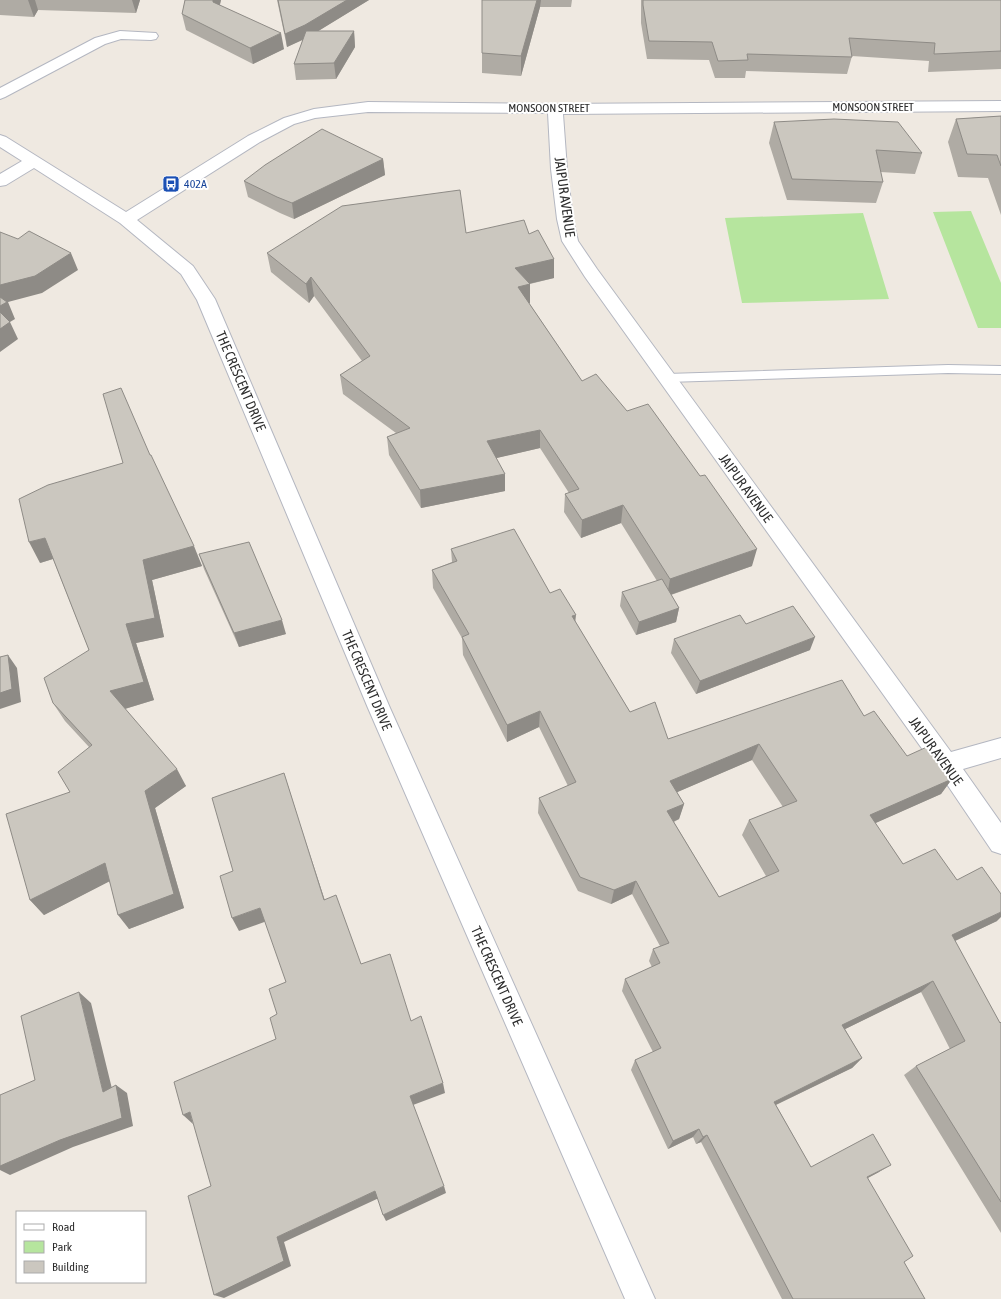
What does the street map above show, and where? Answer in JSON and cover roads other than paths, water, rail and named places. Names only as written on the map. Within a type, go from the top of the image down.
[{"type":"street","points":[[0,94],[100,41],[120,36],[151,36]]},
{"type":"street","name":"MONSOON STREET","points":[[126,219],[254,139],[289,121],[326,112],[368,107],[555,109],[1001,106]]},
{"type":"street","name":"JAIPUR AVENUE","points":[[555,109],[560,176],[565,220],[570,242],[590,273],[946,764],[1001,843]]},
{"type":"street","name":"THE CRESCENT DRIVE","points":[[0,140],[126,219],[187,270],[206,299],[379,708],[640,1299]]},
{"type":"street","points":[[0,181],[34,161]]},
{"type":"street","points":[[946,764],[1001,748]]},
{"type":"lane","points":[[667,378],[948,369],[1001,370]]},
{"type":"place","name":"402A","points":[[171,184]]}]
